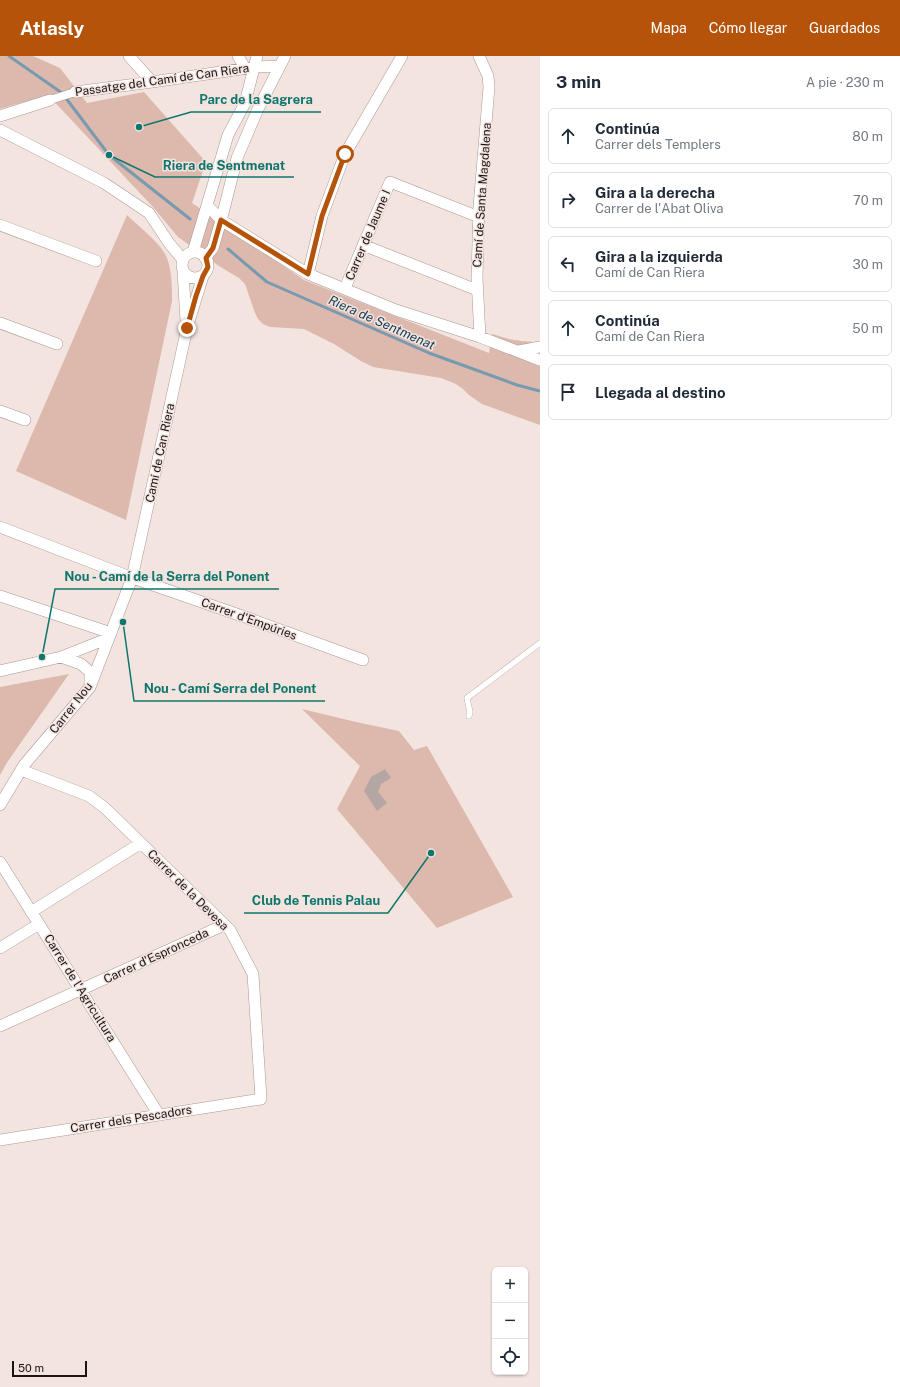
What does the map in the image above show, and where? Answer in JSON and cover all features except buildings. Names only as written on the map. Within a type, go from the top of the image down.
[{"type":"street","points":[[129,56],[152,82]]},
{"type":"street","points":[[193,252],[228,135],[245,103],[252,64],[238,56]]},
{"type":"street","points":[[206,258],[213,248],[237,158],[258,109],[285,56]]},
{"type":"street","points":[[308,274],[322,216],[345,154],[402,56]]},
{"type":"street","name":"Camí de Santa Magdalena","points":[[479,56],[488,76],[489,87],[479,217],[477,290],[480,337]]},
{"type":"street","name":"Passatge del Camí de Can Riera","points":[[0,116],[75,92],[152,82],[252,64],[280,66]]},
{"type":"street","points":[[0,130],[104,183],[149,213],[169,243],[188,277],[196,278],[203,276],[208,267],[206,258],[200,253],[193,252],[187,255],[183,266]]},
{"type":"street","name":"Carrer de Jaume I","points":[[345,288],[390,182],[479,217]]},
{"type":"street","points":[[207,205],[221,220],[308,274],[396,310],[480,337],[540,360]]},
{"type":"street","points":[[0,225],[96,261]]},
{"type":"street","points":[[364,245],[477,290]]},
{"type":"street","name":"Camí de Can Riera","points":[[183,266],[187,328]]},
{"type":"street","name":"Camí de Can Riera","points":[[132,578],[187,328],[203,276]]},
{"type":"street","points":[[0,323],[57,344]]},
{"type":"street","points":[[518,351],[540,347]]},
{"type":"street","points":[[0,411],[25,420]]},
{"type":"street","name":"Carrer d'Empúries","points":[[0,527],[132,578],[363,660]]},
{"type":"street","name":"Carrer Nou","points":[[0,805],[21,770],[90,687],[132,578]]},
{"type":"street","points":[[0,596],[110,636]]},
{"type":"street","points":[[0,671],[61,657],[110,636]]},
{"type":"street","points":[[61,657],[81,664],[90,672],[90,687]]},
{"type":"street","name":"Carrer de la Devesa","points":[[21,770],[89,796],[105,808],[230,930],[253,974],[261,1099]]},
{"type":"street","points":[[31,912],[141,843]]},
{"type":"street","name":"Carrer de l'Agricultura","points":[[0,862],[159,1115]]},
{"type":"street","points":[[0,948],[39,924]]},
{"type":"street","name":"Carrer d'Espronceda","points":[[0,1026],[224,925]]},
{"type":"street","name":"Carrer dels Pescadors","points":[[0,1140],[261,1099]]},
{"type":"lane","points":[[469,716],[470,712],[467,698],[540,643]]},
{"type":"shaded area","points":[[0,56],[33,56],[60,68],[87,103],[144,92],[206,162],[192,203],[304,280],[489,353],[492,334],[512,340],[534,342],[540,345],[540,425],[482,404],[456,384],[441,378],[373,367],[334,344],[304,329],[270,327],[263,324],[255,313],[245,284],[239,278],[178,237],[153,207],[48,95],[0,109]]},
{"type":"shaded area","points":[[127,215],[155,241],[164,252],[169,263],[171,274],[172,301],[126,520],[16,471]]},
{"type":"shaded area","points":[[69,674],[8,761],[0,775],[0,687]]},
{"type":"shaded area","points":[[302,709],[399,731],[414,750],[427,746],[513,897],[437,928],[337,809],[360,766]]},
{"type":"waterway","name":"Riera de Sentmenat","points":[[9,56],[62,93],[109,155],[190,219]]},
{"type":"waterway","name":"Riera de Sentmenat","points":[[228,249],[267,282],[429,353],[517,385],[540,391]]},
{"type":"place","name":"Parc de la Sagrera","points":[[139,127]]},
{"type":"place","name":"Riera de Sentmenat","points":[[109,155]]},
{"type":"place","name":"Nou - Camí Serra del Ponent","points":[[123,622]]},
{"type":"place","name":"Nou - Camí de la Serra del Ponent","points":[[42,657]]},
{"type":"place","name":"Club de Tennis Palau","points":[[431,853]]},
{"type":"route","points":[[187,328],[203,276],[207,271],[208,262],[206,258],[213,248],[221,220],[308,274],[322,216],[345,154]]}]
